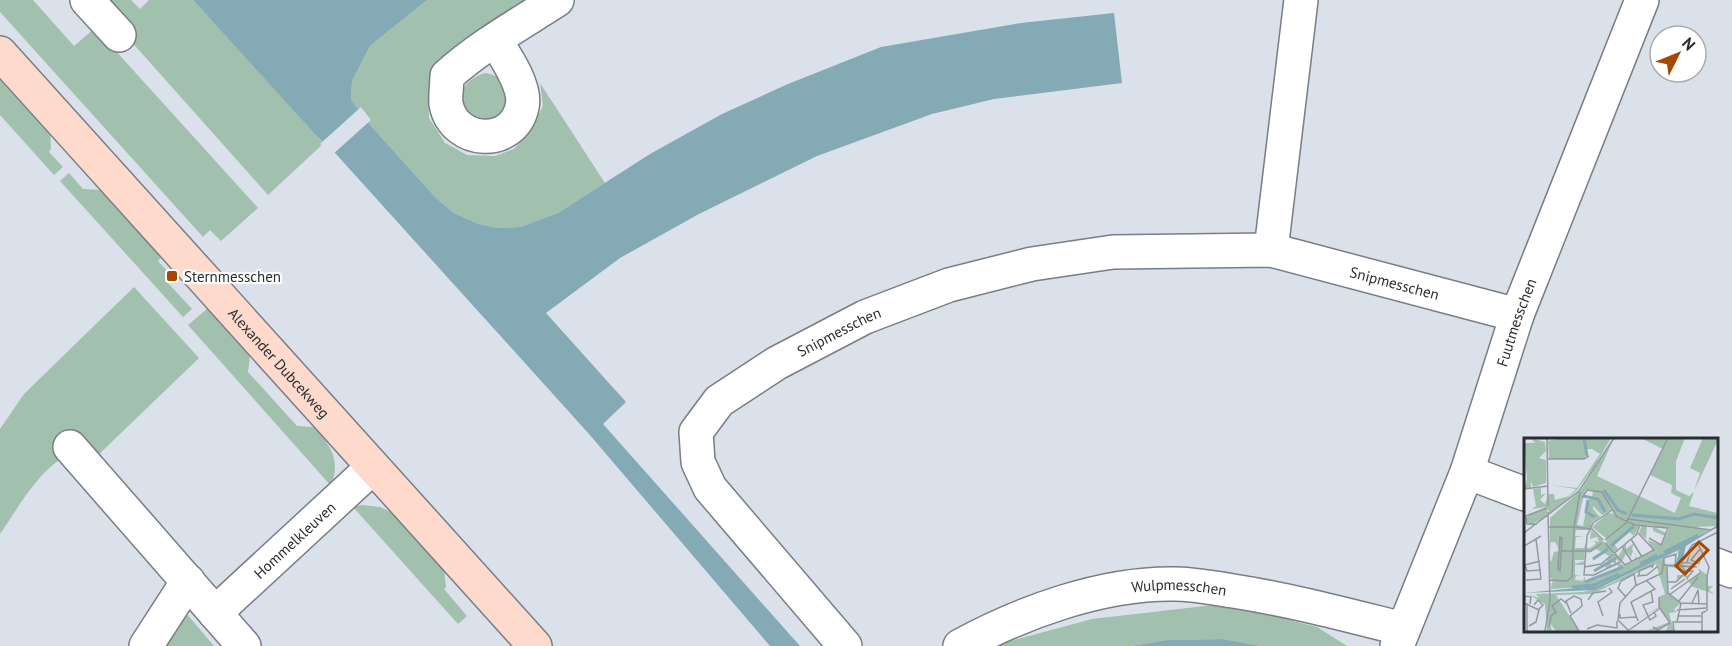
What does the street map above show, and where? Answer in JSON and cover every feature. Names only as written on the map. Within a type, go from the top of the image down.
[{"type":"street","points":[[87,0],[119,35]]},
{"type":"street","points":[[495,40],[557,0]]},
{"type":"street","points":[[1271,249],[1301,0]]},
{"type":"street","name":"Fuutmesschen","points":[[1400,638],[1467,472],[1517,315],[1642,0]]},
{"type":"street","name":"Alexander Dubcekweg","points":[[0,52],[535,646]]},
{"type":"street","name":"Snipmesschen","points":[[845,646],[710,488],[698,462],[696,432],[720,401],[777,363],[865,317],[949,285],[1032,264],[1113,252],[1271,249],[1517,315]]},
{"type":"street","points":[[70,447],[244,646]]},
{"type":"street","name":"Hommelkleuven","points":[[215,613],[373,467]]},
{"type":"street","points":[[1467,472],[1524,494]]},
{"type":"street","points":[[1717,565],[1732,571]]},
{"type":"street","points":[[146,646],[188,581]]},
{"type":"street","name":"Wulpmesschen","points":[[960,646],[1016,620],[1101,591],[1145,585],[1175,584],[1273,597],[1400,638]]},
{"type":"green space","points":[[0,0],[33,0],[74,46],[95,28],[258,208],[221,241],[210,230],[203,237],[0,12]]},
{"type":"green space","points":[[102,0],[131,0],[140,9],[149,0],[193,0],[324,143],[268,195],[129,39]]},
{"type":"green space","points":[[427,0],[525,0],[461,41],[433,69],[428,96],[429,118],[445,143],[467,155],[495,156],[514,149],[530,131],[543,106],[540,83],[605,183],[558,213],[520,227],[496,228],[476,223],[454,213],[436,198],[371,126],[351,100],[352,81],[370,46]]},
{"type":"green space","points":[[485,73],[502,81],[511,98],[499,119],[480,122],[465,111],[461,97],[469,82]]},
{"type":"green space","points":[[2,78],[50,131],[51,149],[49,152],[63,167],[54,175],[0,115],[0,80]]},
{"type":"green space","points":[[69,173],[83,189],[103,190],[162,256],[158,261],[173,277],[168,283],[192,309],[183,317],[60,181]]},
{"type":"green space","points":[[134,287],[199,358],[95,458],[71,456],[51,467],[31,489],[0,534],[0,429],[24,394]]},
{"type":"green space","points":[[208,308],[250,356],[248,372],[297,426],[313,427],[325,440],[332,454],[335,468],[331,486],[188,325]]},
{"type":"green space","points":[[362,505],[380,507],[395,514],[444,569],[446,587],[444,589],[467,616],[458,624],[353,507]]},
{"type":"green space","points":[[1222,604],[1317,627],[1347,646],[1261,646],[1223,639],[1167,640],[1131,646],[992,646],[1092,619]]},
{"type":"green space","points":[[185,612],[214,646],[165,646]]},
{"type":"water","points":[[193,0],[427,0],[370,46],[352,81],[351,100],[371,126],[436,198],[454,213],[476,223],[496,228],[520,227],[558,213],[650,154],[722,114],[788,84],[881,47],[1021,23],[1114,13],[1122,83],[994,99],[932,114],[817,156],[699,214],[620,258],[546,313],[626,402],[603,424],[800,646],[770,646],[589,434],[336,154]]},
{"type":"water","points":[[1223,639],[1261,646],[1131,646],[1167,640]]},
{"type":"pier","points":[[361,107],[371,120],[332,155],[320,144]]},
{"type":"place","name":"Sternmesschen","points":[[172,276]]}]
